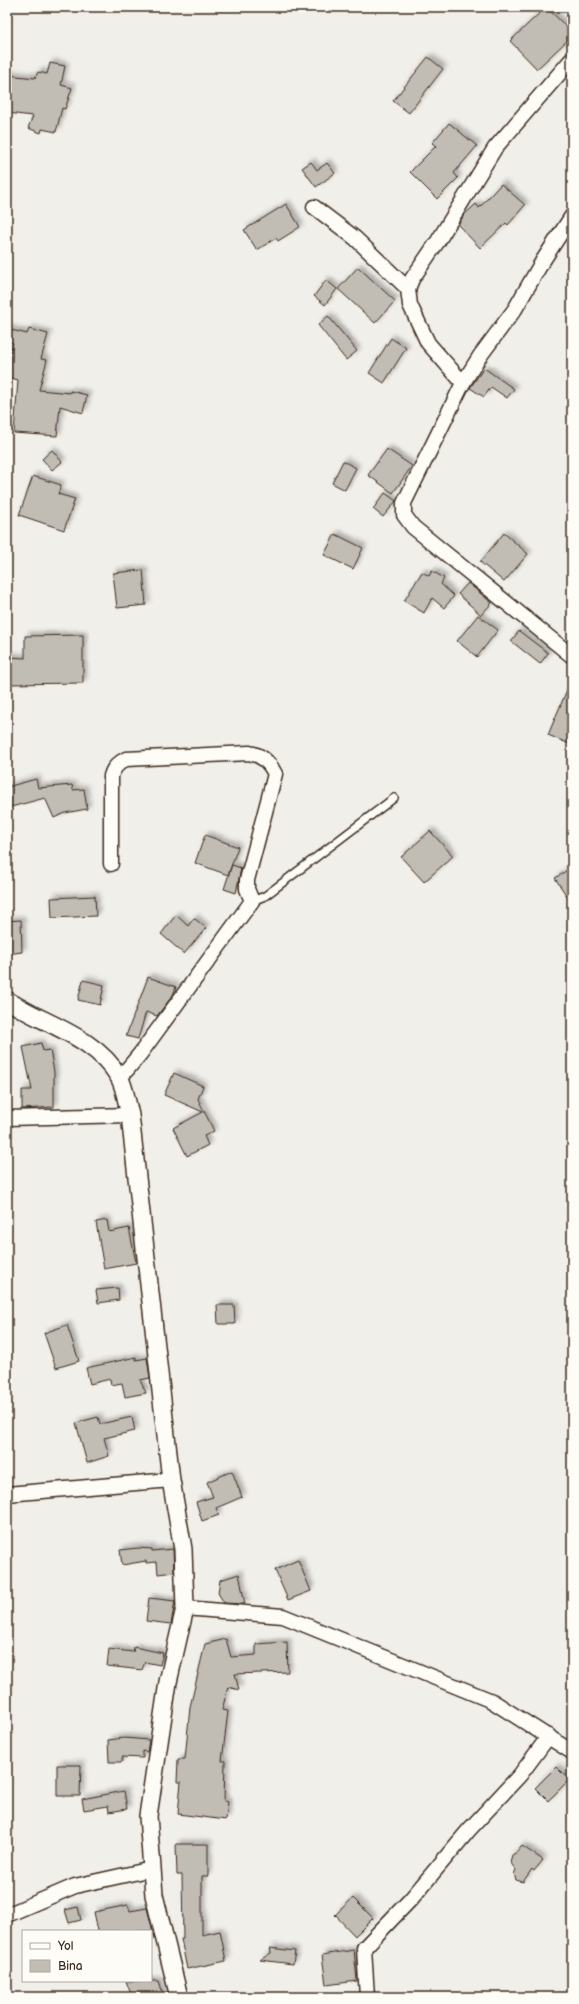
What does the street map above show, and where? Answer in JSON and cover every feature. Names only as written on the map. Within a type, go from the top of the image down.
[{"type":"street","points":[[463,383],[428,343],[410,305],[408,289],[412,279],[438,241],[495,148],[572,59]]},
{"type":"street","points":[[314,207],[355,238],[408,289]]},
{"type":"street","points":[[572,216],[542,262],[515,309],[480,356],[463,383],[404,503],[404,516],[412,527],[572,656]]},
{"type":"street","points":[[111,864],[111,776],[118,764],[126,759],[249,753],[256,754],[268,762],[275,774],[246,880],[247,889],[252,902],[140,1054],[120,1078]]},
{"type":"street","points":[[7,1000],[50,1022],[98,1051],[120,1078],[130,1115],[171,1480],[183,1549],[185,1608],[168,1682],[148,1816],[154,1895],[178,1997]]},
{"type":"street","points":[[7,1118],[130,1115]]},
{"type":"street","points":[[7,1494],[171,1480]]},
{"type":"street","points":[[185,1608],[283,1616],[492,1700],[572,1752]]},
{"type":"street","points":[[366,1997],[364,1948],[411,1899],[468,1831],[520,1775],[549,1736]]},
{"type":"street","points":[[7,1915],[75,1886],[152,1869]]},
{"type":"lane","points":[[252,902],[265,896],[394,798]]},
{"type":"building","points":[[546,7],[572,32],[572,36],[537,69],[510,41]]},
{"type":"building","points":[[428,57],[443,69],[409,113],[393,101]]},
{"type":"building","points":[[50,63],[65,66],[61,85],[72,88],[65,109],[62,108],[56,132],[42,129],[41,133],[28,128],[33,116],[7,113],[7,75],[35,78],[38,72],[47,74]]},
{"type":"building","points":[[449,123],[477,146],[454,173],[458,178],[437,199],[410,172],[436,146],[432,143]]},
{"type":"building","points":[[311,162],[317,170],[327,163],[335,173],[316,187],[302,168]]},
{"type":"building","points":[[501,184],[525,205],[508,225],[506,223],[480,248],[458,225],[464,215],[476,204],[479,208]]},
{"type":"building","points":[[286,204],[300,227],[278,241],[276,238],[257,250],[244,230]]},
{"type":"building","points":[[358,267],[395,301],[375,323],[338,289]]},
{"type":"building","points":[[326,280],[337,289],[325,305],[314,296]]},
{"type":"building","points":[[328,316],[357,351],[346,360],[318,325]]},
{"type":"building","points":[[7,329],[27,334],[29,329],[48,334],[41,359],[47,360],[39,390],[70,393],[70,391],[87,395],[83,413],[60,406],[57,436],[14,433],[18,380],[7,377],[7,364],[13,343],[7,341]]},
{"type":"building","points":[[391,338],[406,348],[384,383],[369,373]]},
{"type":"building","points":[[484,368],[514,389],[507,398],[491,387],[484,397],[470,388]]},
{"type":"building","points":[[387,449],[412,466],[393,493],[368,475]]},
{"type":"building","points":[[52,450],[62,462],[52,470],[42,459]]},
{"type":"building","points":[[343,461],[356,468],[345,490],[332,483]]},
{"type":"building","points":[[33,476],[61,485],[58,494],[75,499],[64,530],[19,515]]},
{"type":"building","points":[[385,493],[396,501],[383,517],[373,509]]},
{"type":"building","points":[[504,533],[528,554],[504,582],[480,562]]},
{"type":"building","points":[[335,534],[363,548],[353,569],[324,555]]},
{"type":"building","points":[[143,570],[146,605],[117,608],[113,573]]},
{"type":"building","points":[[432,571],[444,578],[441,584],[454,596],[444,608],[432,598],[424,613],[404,601],[422,572],[429,576]]},
{"type":"building","points":[[468,583],[492,603],[481,615],[458,594]]},
{"type":"building","points":[[478,615],[498,630],[477,657],[457,641]]},
{"type":"building","points":[[519,631],[548,653],[540,664],[511,641]]},
{"type":"building","points":[[83,635],[83,683],[7,684],[7,657],[25,658],[25,636]]},
{"type":"building","points":[[572,678],[572,745],[548,735]]},
{"type":"building","points":[[36,779],[38,788],[72,785],[73,790],[84,789],[87,809],[65,813],[54,818],[45,798],[7,808],[7,787]]},
{"type":"building","points":[[430,831],[453,856],[424,882],[401,857]]},
{"type":"building","points":[[205,835],[238,847],[228,875],[195,863]]},
{"type":"building","points":[[232,865],[241,868],[236,893],[224,889]]},
{"type":"building","points":[[572,867],[572,904],[555,878]]},
{"type":"building","points":[[95,896],[96,916],[52,918],[51,898]]},
{"type":"building","points":[[176,915],[188,926],[194,918],[206,928],[184,954],[161,934]]},
{"type":"building","points":[[21,920],[22,952],[7,954],[7,921]]},
{"type":"building","points":[[148,977],[176,987],[173,995],[157,1016],[146,1012],[138,1039],[126,1036]]},
{"type":"building","points":[[83,980],[104,985],[100,1005],[78,1000]]},
{"type":"building","points":[[41,1043],[43,1051],[50,1050],[54,1072],[54,1107],[22,1109],[22,1090],[32,1090],[23,1047]]},
{"type":"building","points":[[174,1073],[203,1086],[198,1099],[214,1131],[204,1136],[208,1145],[187,1156],[173,1128],[203,1112],[164,1095]]},
{"type":"building","points":[[107,1220],[109,1232],[129,1228],[136,1263],[104,1269],[96,1222]]},
{"type":"building","points":[[118,1288],[119,1300],[98,1303],[96,1290]]},
{"type":"building","points":[[217,1305],[234,1305],[235,1324],[218,1324]]},
{"type":"building","points":[[67,1325],[79,1361],[56,1368],[44,1333]]},
{"type":"building","points":[[136,1357],[136,1360],[147,1358],[150,1378],[140,1380],[146,1393],[125,1397],[122,1383],[111,1385],[110,1379],[90,1384],[86,1368]]},
{"type":"building","points":[[98,1417],[100,1424],[132,1417],[135,1431],[104,1438],[109,1456],[87,1463],[76,1423]]},
{"type":"building","points":[[232,1471],[242,1497],[216,1508],[219,1515],[202,1521],[196,1502],[213,1497],[207,1482]]},
{"type":"building","points":[[138,1548],[152,1549],[152,1551],[173,1549],[174,1572],[158,1574],[157,1562],[146,1563],[146,1561],[122,1565],[120,1550]]},
{"type":"building","points":[[298,1560],[311,1591],[288,1600],[275,1570]]},
{"type":"building","points":[[239,1574],[245,1604],[224,1603],[218,1593],[220,1580]]},
{"type":"building","points":[[149,1598],[175,1601],[171,1624],[146,1621]]},
{"type":"building","points":[[226,1639],[231,1657],[256,1655],[256,1644],[287,1642],[288,1672],[235,1674],[239,1690],[228,1687],[222,1710],[228,1711],[222,1761],[225,1761],[224,1801],[228,1802],[226,1820],[178,1814],[181,1782],[177,1782],[178,1759],[185,1759],[190,1707],[205,1644]]},
{"type":"building","points":[[134,1647],[163,1653],[160,1665],[145,1662],[142,1670],[107,1666],[109,1649],[133,1652]]},
{"type":"building","points":[[124,1738],[149,1740],[147,1752],[143,1751],[143,1758],[122,1757],[122,1762],[109,1762],[108,1740]]},
{"type":"building","points":[[57,1765],[81,1765],[80,1796],[57,1796]]},
{"type":"building","points":[[556,1767],[569,1780],[548,1801],[535,1788]]},
{"type":"building","points":[[124,1791],[127,1809],[109,1812],[108,1806],[84,1810],[82,1799]]},
{"type":"building","points":[[176,1844],[208,1844],[208,1876],[202,1876],[202,1935],[220,1931],[226,1961],[187,1969],[181,1939],[183,1939],[182,1875],[177,1875]]},
{"type":"building","points":[[522,1846],[543,1860],[534,1871],[532,1869],[523,1882],[516,1880],[514,1874],[516,1870],[510,1862],[512,1855]]},
{"type":"building","points":[[353,1898],[373,1918],[355,1936],[335,1915]]},
{"type":"building","points":[[128,1905],[130,1911],[147,1908],[153,1931],[98,1930],[94,1912]]},
{"type":"building","points":[[78,1907],[81,1920],[69,1923],[65,1910]]},
{"type":"building","points":[[270,1948],[295,1951],[293,1964],[260,1960],[271,1953]]},
{"type":"building","points":[[354,1950],[357,1981],[326,1985],[322,1955]]},
{"type":"building","points":[[159,1981],[164,1997],[132,1997],[126,1982]]}]
